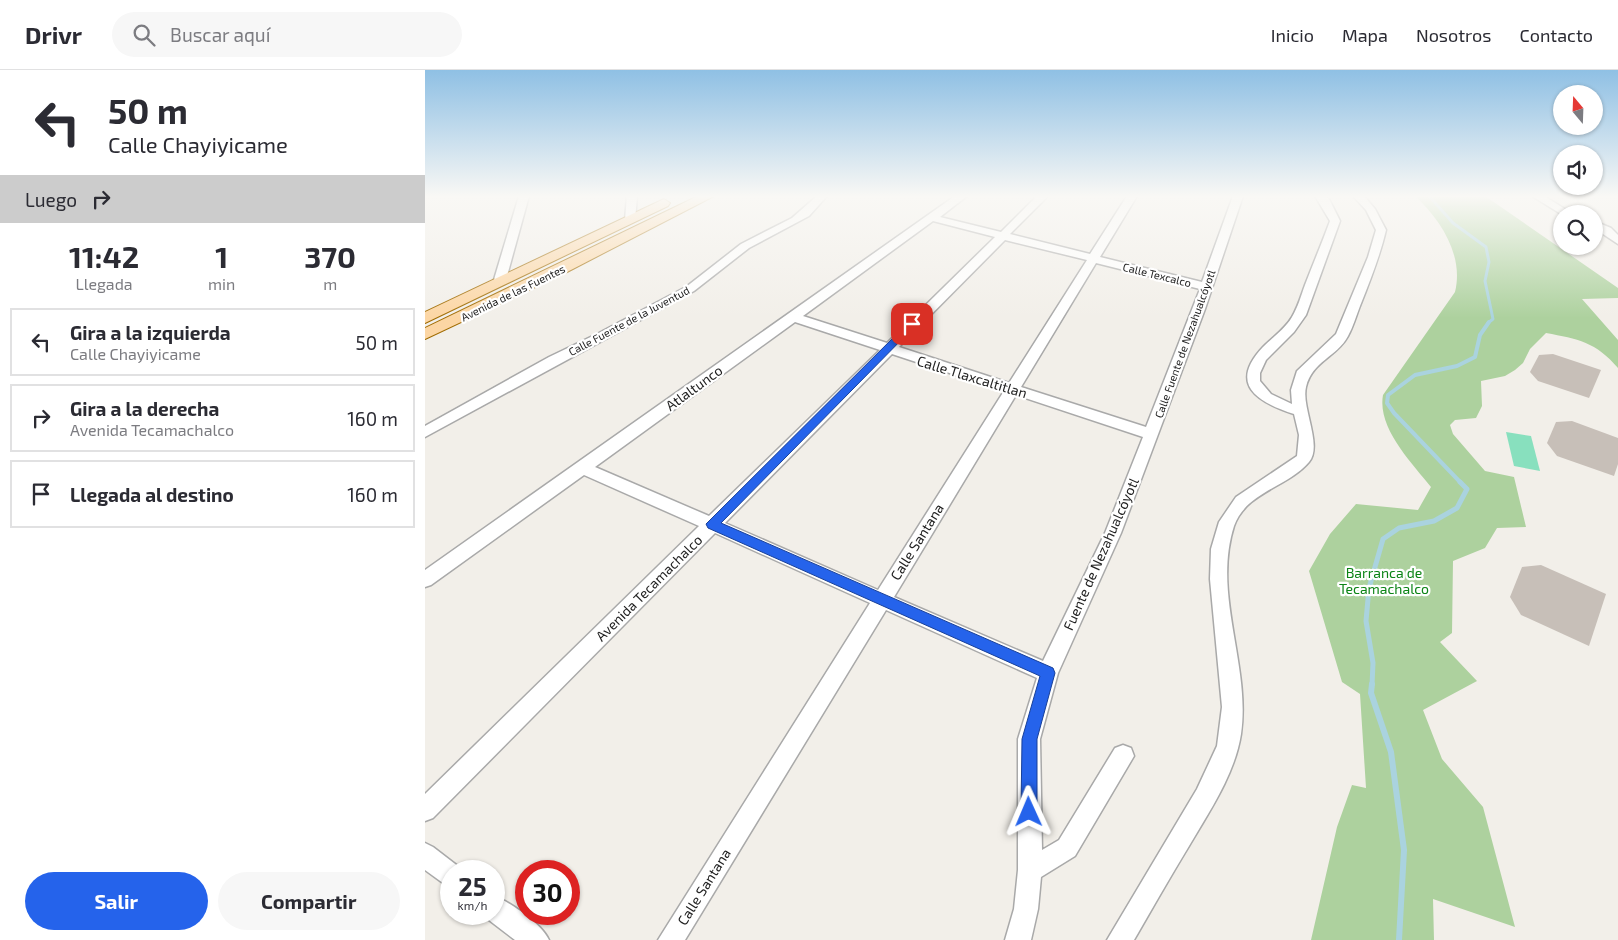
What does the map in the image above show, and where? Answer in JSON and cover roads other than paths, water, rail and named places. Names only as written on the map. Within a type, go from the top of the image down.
[{"type":"main road","name":"Avenida de las Fuentes","points":[[425,318],[595,237]]},
{"type":"main road","name":"Avenida de las Fuentes","points":[[425,334],[563,270],[629,237]]},
{"type":"street","points":[[499,283],[512,237]]},
{"type":"street","name":"Calle Fuente de la Juventud","points":[[425,432],[554,360],[604,336],[697,285],[747,246],[765,237]]},
{"type":"street","name":"Atlaltunco","points":[[425,580],[907,237]]},
{"type":"street","name":"Avenida Tecamachalco","points":[[425,810],[1000,237]]},
{"type":"street","name":"Calle Texcalco","points":[[1008,237],[1207,287]]},
{"type":"street","name":"Calle Santana","points":[[671,940],[1105,237]]},
{"type":"street","name":"Calle Fuente de Nezahualcóyotl","points":[[1151,434],[1224,237]]},
{"type":"street","points":[[1299,411],[1278,404],[1260,392],[1253,382],[1253,373],[1265,354],[1294,324],[1330,237]]},
{"type":"street","points":[[1120,940],[1206,794],[1231,734],[1231,704],[1219,604],[1218,564],[1227,524],[1242,502],[1291,470],[1304,458],[1307,435],[1299,411],[1298,390],[1304,371],[1342,336],[1374,257],[1379,237]]},
{"type":"street","name":"Calle Tlaxcaltitlan","points":[[793,317],[887,350],[1151,434]]},
{"type":"street","name":"Fuente de Nezahualcóyotl","points":[[1048,673],[1113,533],[1151,434]]},
{"type":"street","points":[[583,468],[882,598],[1048,673],[1029,739],[1030,870],[1026,909],[1018,940]]},
{"type":"street","points":[[1030,870],[1067,848],[1123,756]]},
{"type":"street","points":[[425,855],[440,867]]},
{"type":"street","points":[[505,916],[536,940]]},
{"type":"waterway","points":[[1472,237],[1486,247],[1489,262],[1485,281],[1493,319],[1489,322]]},
{"type":"waterway","points":[[1461,483],[1394,413],[1387,403],[1388,395],[1415,375],[1457,366],[1475,357],[1480,335],[1489,322]]},
{"type":"waterway","points":[[1372,685],[1373,663],[1366,621],[1369,588],[1383,539],[1399,528],[1434,521],[1457,508],[1467,489],[1461,483]]},
{"type":"waterway","points":[[1372,684],[1371,693],[1391,752],[1404,850],[1399,940]]},
{"type":"park label","name":"Barranca de Tecamachalco","points":[[1384,582]]}]
